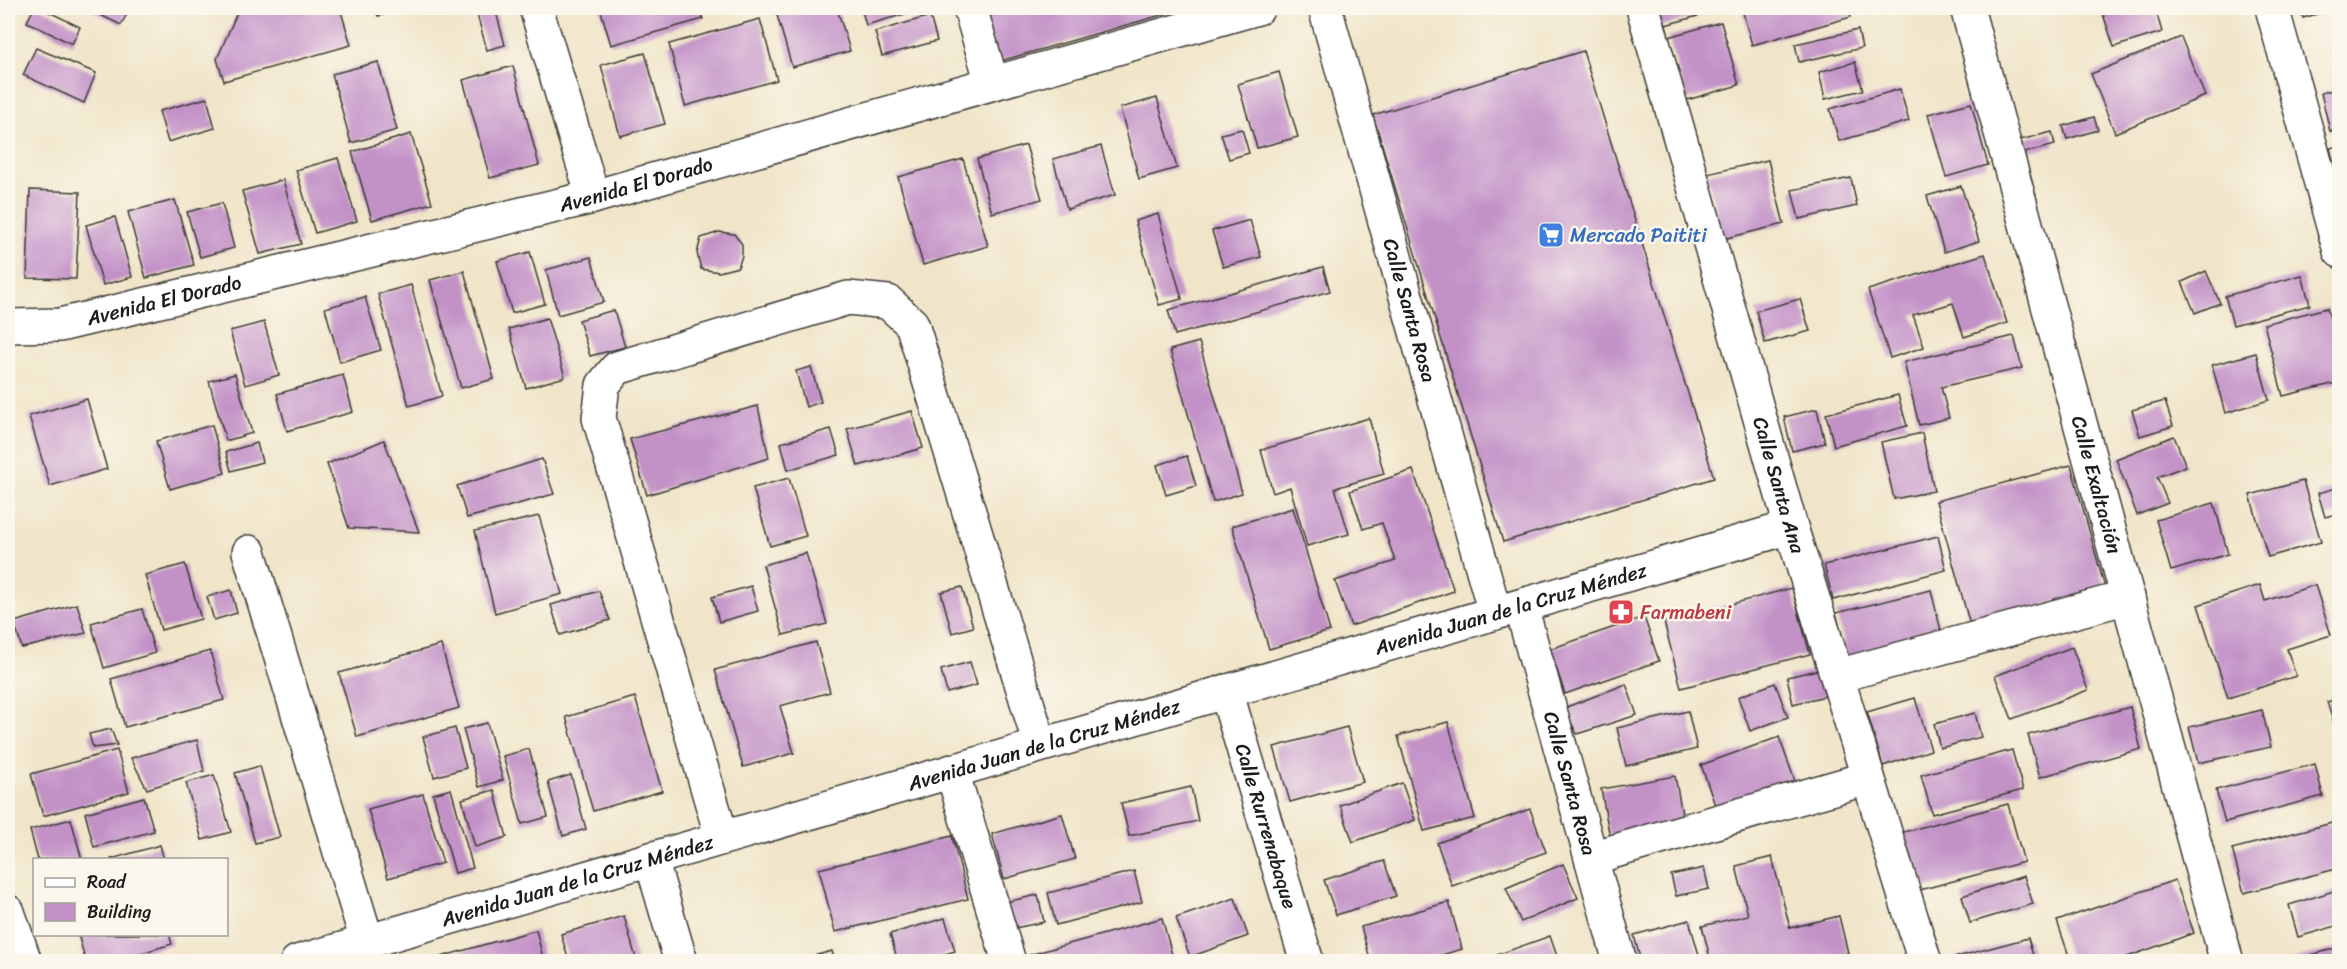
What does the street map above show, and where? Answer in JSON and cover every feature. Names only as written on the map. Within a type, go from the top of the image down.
[{"type":"street","points":[[536,8],[593,197]]},
{"type":"street","points":[[970,8],[992,83]]},
{"type":"street","name":"Avenida El Dorado","points":[[8,326],[60,325],[593,197],[1258,8]]},
{"type":"street","name":"Calle Santa Rosa","points":[[1324,8],[1508,610],[1591,858],[1620,962]]},
{"type":"street","name":"Calle Santa Ana","points":[[1643,8],[1791,527],[1925,962]]},
{"type":"street","name":"Calle Exaltación","points":[[1966,8],[2228,962]]},
{"type":"street","points":[[2272,8],[2338,238]]},
{"type":"street","points":[[722,838],[599,418],[603,385],[617,368],[848,298],[888,302],[912,324],[1040,745]]},
{"type":"street","name":"Avenida Juan de la Cruz Méndez","points":[[297,962],[352,950],[722,838],[1791,527]]},
{"type":"street","points":[[249,552],[352,950]]},
{"type":"street","points":[[1837,676],[2128,597]]},
{"type":"street","name":"Calle Rurrenabaque","points":[[1226,692],[1307,962]]},
{"type":"street","points":[[952,771],[1009,962]]},
{"type":"street","points":[[1591,858],[1868,778]]},
{"type":"street","points":[[651,859],[681,962]]},
{"type":"street","points":[[8,912],[25,962]]},
{"type":"building","points":[[34,8],[41,8],[80,27],[72,44],[27,22]]},
{"type":"building","points":[[86,8],[130,8],[121,25]]},
{"type":"building","points":[[239,8],[340,8],[351,45],[224,81],[217,59]]},
{"type":"building","points":[[376,8],[409,8],[378,16]]},
{"type":"building","points":[[495,8],[505,45],[487,50],[476,11]]},
{"type":"building","points":[[600,8],[699,8],[703,19],[611,45]]},
{"type":"building","points":[[775,8],[837,8],[850,51],[792,67]]},
{"type":"building","points":[[861,8],[919,8],[919,10],[866,25]]},
{"type":"building","points":[[1017,8],[1186,8],[997,62],[984,17]]},
{"type":"building","points":[[1653,8],[1727,8],[1658,27]]},
{"type":"building","points":[[1765,8],[1848,8],[1851,17],[1752,45],[1743,13]]},
{"type":"building","points":[[2101,8],[2155,8],[2162,32],[2114,47]]},
{"type":"building","points":[[2300,8],[2337,8],[2303,18]]},
{"type":"building","points":[[930,16],[937,41],[882,56],[875,32]]},
{"type":"building","points":[[760,19],[777,80],[685,106],[669,44]]},
{"type":"building","points":[[1721,22],[1739,85],[1687,100],[1668,37]]},
{"type":"building","points":[[1858,30],[1862,48],[1799,62],[1795,44]]},
{"type":"building","points":[[2181,37],[2205,96],[2115,133],[2091,74]]},
{"type":"building","points":[[36,48],[96,73],[84,103],[23,75]]},
{"type":"building","points":[[1583,51],[1714,478],[1503,542],[1373,115]]},
{"type":"building","points":[[645,53],[665,124],[620,136],[601,65]]},
{"type":"building","points":[[378,62],[397,130],[351,143],[332,74]]},
{"type":"building","points":[[1855,62],[1863,90],[1825,99],[1819,72]]},
{"type":"building","points":[[513,66],[539,165],[490,178],[463,80]]},
{"type":"building","points":[[1279,72],[1298,137],[1257,148],[1238,84]]},
{"type":"building","points":[[2340,88],[2340,129],[2330,131],[2321,93]]},
{"type":"building","points":[[1900,89],[1909,121],[1839,141],[1830,109]]},
{"type":"building","points":[[207,98],[215,128],[168,142],[159,111]]},
{"type":"building","points":[[1157,98],[1177,168],[1139,179],[1120,108]]},
{"type":"building","points":[[1971,103],[1988,165],[1946,177],[1928,114]]},
{"type":"building","points":[[2094,117],[2098,130],[2067,139],[2063,126]]},
{"type":"building","points":[[1242,129],[1249,153],[1229,159],[1221,134]]},
{"type":"building","points":[[2052,132],[2055,145],[2020,154],[2016,141]]},
{"type":"building","points":[[411,134],[432,203],[372,220],[352,152]]},
{"type":"building","points":[[1026,145],[1042,199],[992,213],[977,159]]},
{"type":"building","points":[[1101,146],[1115,195],[1067,209],[1053,159]]},
{"type":"building","points":[[2340,146],[2340,185],[2339,185],[2330,148]]},
{"type":"building","points":[[338,158],[357,221],[315,233],[296,170]]},
{"type":"building","points":[[963,159],[988,246],[923,265],[898,177]]},
{"type":"building","points":[[1768,160],[1784,224],[1723,239],[1707,174]]},
{"type":"building","points":[[1851,178],[1857,206],[1799,219],[1792,190]]},
{"type":"building","points":[[283,180],[301,244],[260,254],[242,191]]},
{"type":"building","points":[[1961,186],[1979,241],[1944,252],[1927,196]]},
{"type":"building","points":[[30,190],[80,192],[76,279],[27,278]]},
{"type":"building","points":[[175,200],[194,265],[146,278],[128,212]]},
{"type":"building","points":[[222,203],[234,248],[200,257],[187,212]]},
{"type":"building","points":[[1158,214],[1182,299],[1159,305],[1135,221]]},
{"type":"building","points":[[115,217],[132,277],[103,285],[86,225]]},
{"type":"building","points":[[1250,220],[1261,257],[1223,267],[1212,231]]},
{"type":"building","points":[[719,232],[734,234],[742,244],[742,256],[738,267],[719,272],[701,269],[697,253],[701,238]]},
{"type":"building","points":[[530,252],[545,304],[512,313],[497,261]]},
{"type":"building","points":[[1985,254],[2007,323],[1964,337],[1953,303],[1913,315],[1924,347],[1890,358],[1868,290]]},
{"type":"building","points":[[591,257],[604,302],[558,315],[546,270]]},
{"type":"building","points":[[1323,267],[1330,291],[1175,335],[1168,310]]},
{"type":"building","points":[[464,271],[494,379],[461,388],[430,280]]},
{"type":"building","points":[[2206,271],[2220,303],[2195,313],[2182,282]]},
{"type":"building","points":[[2302,275],[2310,305],[2233,325],[2225,296]]},
{"type":"building","points":[[411,285],[442,396],[409,406],[378,294]]},
{"type":"building","points":[[365,297],[381,350],[340,362],[325,308]]},
{"type":"building","points":[[1800,299],[1810,331],[1765,343],[1756,311]]},
{"type":"building","points":[[2327,308],[2340,354],[2340,382],[2283,396],[2264,324]]},
{"type":"building","points":[[614,310],[625,347],[590,356],[579,320]]},
{"type":"building","points":[[547,318],[565,377],[526,388],[509,329]]},
{"type":"building","points":[[264,322],[279,375],[245,385],[230,331]]},
{"type":"building","points":[[2014,336],[2022,368],[1941,387],[1949,418],[1919,425],[1904,362]]},
{"type":"building","points":[[1199,342],[1242,493],[1213,502],[1170,350]]},
{"type":"building","points":[[2256,353],[2269,400],[2225,413],[2212,365]]},
{"type":"building","points":[[811,367],[821,402],[806,407],[796,371]]},
{"type":"building","points":[[235,374],[252,433],[226,441],[209,381]]},
{"type":"building","points":[[343,375],[353,412],[287,431],[277,394]]},
{"type":"building","points":[[1898,395],[1907,426],[1834,446],[1826,414]]},
{"type":"building","points":[[87,399],[107,469],[50,486],[29,416]]},
{"type":"building","points":[[2165,401],[2173,426],[2140,436],[2132,410]]},
{"type":"building","points":[[758,406],[769,458],[647,495],[630,439]]},
{"type":"building","points":[[1817,409],[1825,443],[1792,451],[1784,417]]},
{"type":"building","points":[[912,411],[923,448],[858,466],[847,429]]},
{"type":"building","points":[[1369,418],[1384,474],[1335,488],[1349,534],[1307,546],[1290,487],[1273,493],[1261,450]]},
{"type":"building","points":[[212,425],[225,473],[170,489],[156,441]]},
{"type":"building","points":[[831,429],[839,455],[788,470],[781,443]]},
{"type":"building","points":[[1922,433],[1934,491],[1894,499],[1881,442]]},
{"type":"building","points":[[2174,436],[2186,466],[2157,477],[2168,503],[2137,515],[2116,459]]},
{"type":"building","points":[[384,440],[419,532],[349,528],[327,464]]},
{"type":"building","points":[[257,443],[262,462],[231,471],[226,452]]},
{"type":"building","points":[[1187,456],[1196,486],[1166,495],[1157,465]]},
{"type":"building","points":[[542,459],[554,494],[467,518],[457,486]]},
{"type":"building","points":[[2071,465],[2105,588],[1970,625],[1936,501]]},
{"type":"building","points":[[1413,470],[1454,591],[1351,626],[1335,581],[1395,561],[1382,523],[1363,529],[1350,491]]},
{"type":"building","points":[[789,478],[806,536],[770,546],[753,488]]},
{"type":"building","points":[[2303,481],[2321,542],[2268,557],[2250,495]]},
{"type":"building","points":[[2340,487],[2340,513],[2325,517],[2318,493]]},
{"type":"building","points":[[2214,503],[2228,554],[2171,571],[2156,520]]},
{"type":"building","points":[[1293,508],[1330,631],[1269,649],[1232,526]]},
{"type":"building","points":[[539,516],[562,594],[495,613],[475,531]]},
{"type":"building","points":[[1938,536],[1946,570],[1833,600],[1824,565]]},
{"type":"building","points":[[806,553],[827,624],[783,635],[763,565]]},
{"type":"building","points":[[185,564],[201,619],[161,630],[145,575]]},
{"type":"building","points":[[2260,585],[2265,601],[2315,585],[2331,635],[2287,649],[2296,676],[2228,698],[2198,605]]},
{"type":"building","points":[[751,586],[758,611],[719,622],[712,597]]},
{"type":"building","points":[[962,587],[973,627],[952,633],[941,592]]},
{"type":"building","points":[[1792,588],[1810,654],[1681,688],[1664,622]]},
{"type":"building","points":[[231,590],[237,613],[214,620],[207,597]]},
{"type":"building","points":[[1931,590],[1942,635],[1848,658],[1836,613]]},
{"type":"building","points":[[599,591],[610,620],[560,635],[551,605]]},
{"type":"building","points":[[77,604],[86,633],[22,648],[14,622]]},
{"type":"building","points":[[142,609],[155,653],[104,668],[91,623]]},
{"type":"building","points":[[1644,617],[1659,661],[1565,694],[1550,649]]},
{"type":"building","points":[[816,642],[830,692],[780,706],[794,753],[743,767],[715,670]]},
{"type":"building","points":[[441,645],[459,708],[357,737],[339,673]]},
{"type":"building","points":[[2072,647],[2088,690],[2012,719],[1995,676]]},
{"type":"building","points":[[210,651],[224,700],[125,727],[111,679]]},
{"type":"building","points":[[970,662],[977,685],[947,693],[941,670]]},
{"type":"building","points":[[1822,669],[1829,695],[1793,704],[1787,677]]},
{"type":"building","points":[[1775,683],[1788,717],[1750,731],[1738,697]]},
{"type":"building","points":[[1626,684],[1637,715],[1577,734],[1564,708]]},
{"type":"building","points":[[635,697],[662,791],[593,811],[566,717]]},
{"type":"building","points":[[1915,698],[1931,750],[1883,766],[1867,712]]},
{"type":"building","points":[[2340,698],[2340,740],[2339,740],[2327,702]]},
{"type":"building","points":[[2130,707],[2141,749],[2040,777],[2028,735]]},
{"type":"building","points":[[2262,710],[2271,747],[2198,763],[2189,727]]},
{"type":"building","points":[[1688,711],[1697,749],[1626,766],[1617,728]]},
{"type":"building","points":[[1975,713],[1981,737],[1940,748],[1934,724]]},
{"type":"building","points":[[1448,722],[1475,818],[1424,831],[1398,736]]},
{"type":"building","points":[[487,723],[503,780],[479,787],[463,729]]},
{"type":"building","points":[[1347,727],[1363,782],[1290,802],[1274,747]]},
{"type":"building","points":[[455,728],[466,768],[434,777],[423,737]]},
{"type":"building","points":[[111,729],[117,745],[93,748],[89,734]]},
{"type":"building","points":[[1779,737],[1795,781],[1716,808],[1701,765]]},
{"type":"building","points":[[197,740],[204,771],[147,789],[131,758]]},
{"type":"building","points":[[529,749],[548,817],[522,824],[503,756]]},
{"type":"building","points":[[117,750],[129,792],[43,816],[31,774]]},
{"type":"building","points":[[2012,750],[2023,790],[1932,814],[1921,775]]},
{"type":"building","points":[[2315,764],[2323,796],[2225,822],[2216,790]]},
{"type":"building","points":[[260,766],[280,837],[255,843],[235,773]]},
{"type":"building","points":[[214,775],[231,832],[202,840],[186,783]]},
{"type":"building","points":[[571,775],[586,829],[563,836],[548,782]]},
{"type":"building","points":[[1675,776],[1684,825],[1610,838],[1601,789]]},
{"type":"building","points":[[1402,783],[1415,820],[1353,842],[1340,805]]},
{"type":"building","points":[[1191,787],[1198,821],[1129,836],[1121,803]]},
{"type":"building","points":[[451,789],[473,868],[455,873],[433,794]]},
{"type":"building","points":[[494,790],[507,837],[475,847],[462,799]]},
{"type":"building","points":[[423,794],[443,863],[388,878],[368,809]]},
{"type":"building","points":[[144,797],[154,831],[94,847],[85,813]]},
{"type":"building","points":[[2008,804],[2024,862],[1916,891],[1900,833]]},
{"type":"building","points":[[1530,809],[1546,852],[1452,886],[1437,843]]},
{"type":"building","points":[[1062,814],[1075,859],[1004,879],[992,834]]},
{"type":"building","points":[[71,819],[81,858],[37,858],[30,830]]},
{"type":"building","points":[[2332,823],[2340,853],[2340,868],[2244,893],[2232,849]]},
{"type":"building","points":[[952,836],[968,899],[835,932],[819,869]]},
{"type":"building","points":[[160,845],[163,858],[114,858]]},
{"type":"building","points":[[1772,857],[1790,928],[1839,916],[1848,953],[1813,962],[1711,962],[1702,926],[1748,915],[1736,866]]},
{"type":"building","points":[[1384,861],[1396,896],[1336,915],[1324,880]]},
{"type":"building","points":[[1563,864],[1578,898],[1521,922],[1506,888]]},
{"type":"building","points":[[1704,868],[1709,889],[1676,896],[1671,875]]},
{"type":"building","points":[[1134,871],[1142,902],[1056,925],[1048,893]]},
{"type":"building","points":[[2024,876],[2033,904],[1970,923],[1962,896]]},
{"type":"building","points":[[2175,880],[2194,933],[2127,957],[2128,962],[2071,962],[2057,921]]},
{"type":"building","points":[[2340,889],[2340,925],[2298,937],[2289,905]]},
{"type":"building","points":[[1038,895],[1044,922],[1010,929],[1005,902]]},
{"type":"building","points":[[1235,898],[1248,936],[1190,957],[1176,918]]},
{"type":"building","points":[[1449,902],[1462,949],[1418,962],[1371,962],[1361,927]]},
{"type":"building","points":[[624,916],[637,962],[569,962],[561,934]]},
{"type":"building","points":[[945,918],[955,951],[919,962],[898,962],[890,934]]},
{"type":"building","points":[[1162,918],[1174,962],[1031,962],[1029,955]]},
{"type":"building","points":[[1689,920],[1701,962],[1641,962],[1634,935]]},
{"type":"building","points":[[536,930],[544,962],[426,962],[426,961]]},
{"type":"building","points":[[79,936],[170,936],[172,944],[110,962],[86,962]]},
{"type":"building","points":[[1550,936],[1559,962],[1480,962],[1480,961]]},
{"type":"building","points":[[2028,938],[2035,962],[1953,962],[1953,958]]},
{"type":"building","points":[[2340,947],[2340,962],[2289,962],[2289,961]]},
{"type":"building","points":[[832,951],[835,962],[795,962],[795,961]]},
{"type":"place","name":"Mercado Paititi","points":[[1551,235]]},
{"type":"place","name":"Farmabeni","points":[[1621,612]]}]
